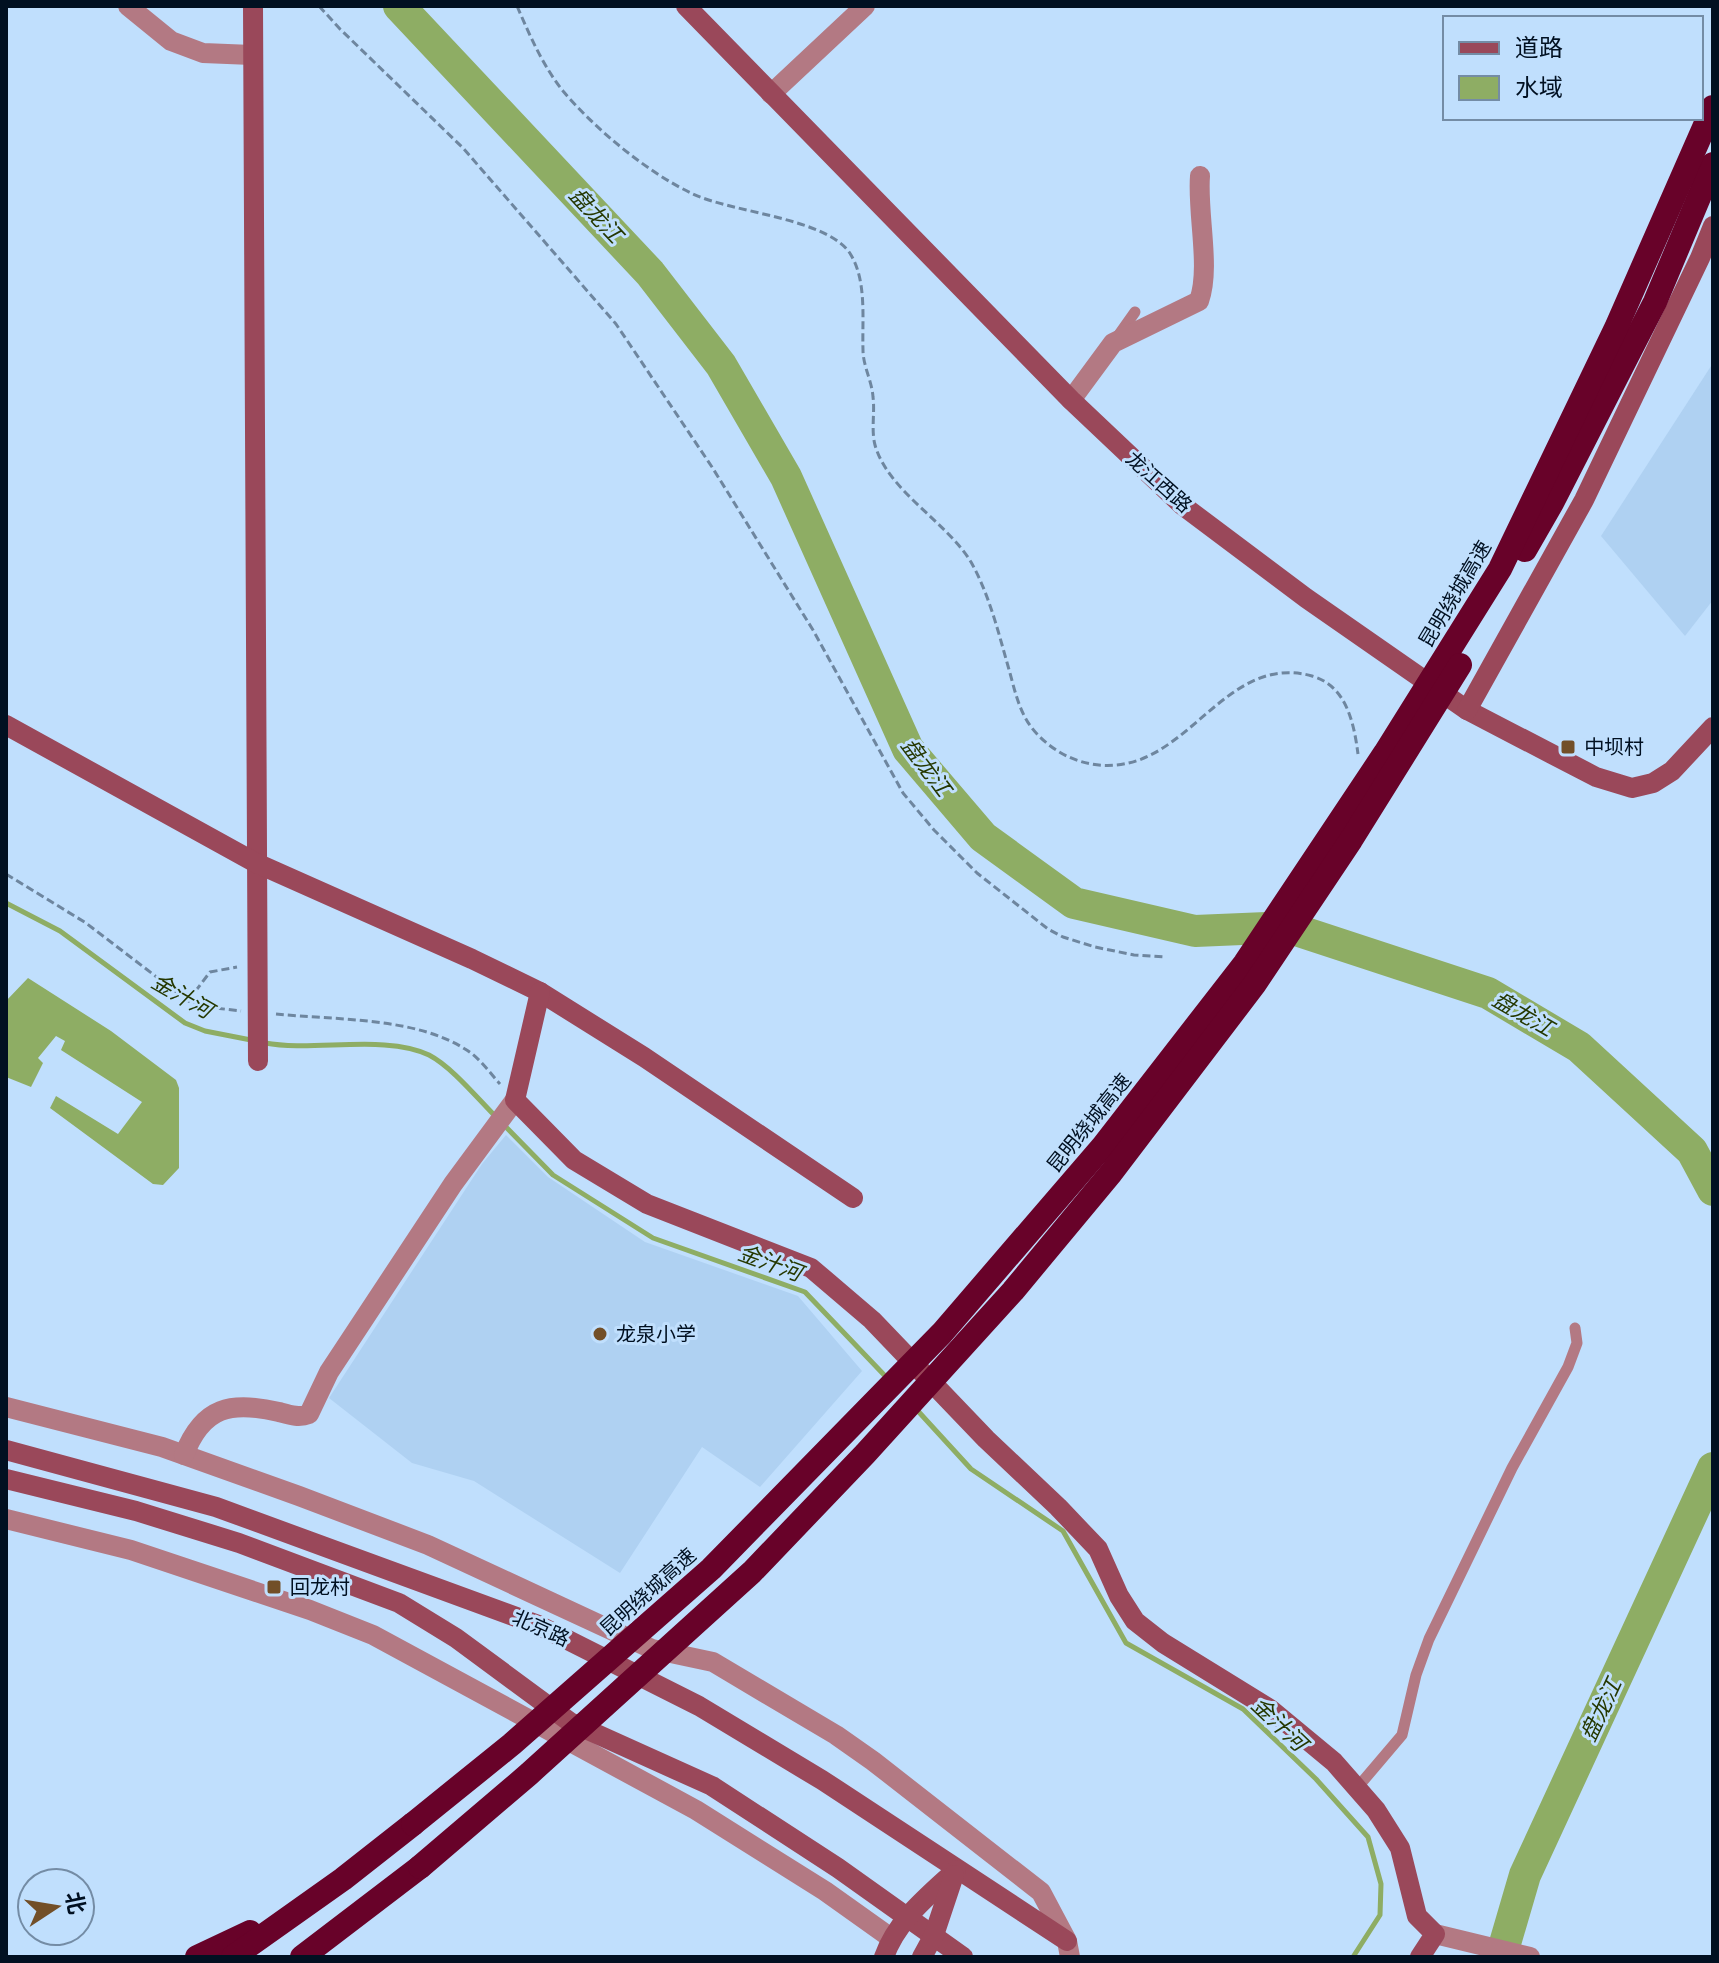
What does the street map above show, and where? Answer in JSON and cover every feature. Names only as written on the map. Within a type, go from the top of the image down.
[{"type":"highway","name":"昆明绕城高速","points":[[233,1957],[307,1905],[512,1744],[711,1569],[931,1344],[1103,1146],[1245,963],[1385,753],[1500,569],[1616,328],[1713,107]]},
{"type":"highway","name":"昆明绕城高速","points":[[302,1957],[415,1872],[529,1774],[752,1572],[855,1465],[1013,1291],[1111,1173],[1244,998],[1351,840],[1461,663],[1552,503],[1655,302],[1713,164]]},
{"type":"highway","points":[[333,1957],[415,1872]]},
{"type":"highway","points":[[197,1957],[307,1905]]},
{"type":"street","points":[[128,6],[171,41],[181,45],[203,53],[252,55]]},
{"type":"street","points":[[253,6],[258,1061]]},
{"type":"street","name":"龙江西路","points":[[686,6],[1071,400],[1182,505],[1306,598],[1467,710],[1596,777],[1632,788],[1653,783],[1672,771],[1713,727]]},
{"type":"street","points":[[771,94],[865,6]]},
{"type":"street","points":[[1071,400],[1113,343],[1199,301],[1205,286],[1198,201],[1200,176]]},
{"type":"street","points":[[1467,710],[1584,500],[1713,226]]},
{"type":"street","points":[[6,725],[256,863],[540,992],[644,1057],[853,1198]]},
{"type":"street","points":[[184,1455],[198,1428],[218,1410],[260,1408],[301,1417],[309,1414],[329,1372],[453,1184],[482,1142],[496,1130],[515,1100],[540,992]]},
{"type":"street","points":[[515,1100],[574,1160],[647,1204],[811,1268],[872,1320],[986,1439],[1098,1549],[1119,1596],[1135,1621],[1163,1643],[1270,1709],[1334,1762],[1376,1810],[1400,1848],[1417,1916],[1435,1934],[1530,1957]]},
{"type":"street","points":[[6,1407],[184,1455],[428,1545],[652,1649],[713,1662],[836,1735],[946,1816],[1041,1892],[1069,1949]]},
{"type":"street","name":"北京路","points":[[6,1450],[216,1507],[538,1625],[699,1706],[822,1780],[1069,1949]]},
{"type":"street","points":[[6,1479],[136,1511],[239,1543],[399,1603],[456,1638],[570,1722],[712,1786],[838,1868],[963,1957]]},
{"type":"street","points":[[6,1519],[131,1550],[310,1610],[373,1635],[696,1810],[825,1891],[888,1948],[907,1916],[956,1870]]},
{"type":"street","points":[[922,1957],[934,1935],[956,1870]]},
{"type":"street","points":[[1420,1957],[1435,1934]]},
{"type":"lane","points":[[1113,343],[1135,312]]},
{"type":"lane","points":[[1357,1788],[1402,1735],[1416,1675],[1429,1639],[1512,1468],[1568,1367],[1577,1343],[1575,1328]]},
{"type":"path","points":[[319,6],[463,148],[616,324],[712,467],[813,630],[903,793],[934,830],[977,873],[1048,929],[1095,947],[1134,955],[1165,957]]},
{"type":"path","points":[[517,6],[544,64],[564,91],[640,160],[693,194],[726,206],[820,230],[836,238],[851,255],[859,279],[865,326],[863,353],[873,394],[874,444],[884,464],[902,487],[950,534],[970,561],[996,621],[1024,716],[1035,732],[1066,757],[1084,763],[1122,765],[1142,759],[1171,741],[1244,685],[1280,673],[1299,673],[1317,677],[1334,687],[1345,702],[1358,757]]},
{"type":"path","points":[[6,874],[86,923],[188,1001],[256,1016],[409,1026],[437,1034],[468,1050],[515,1100]]},
{"type":"path","points":[[188,1001],[210,972],[256,963]]},
{"type":"shaded area","points":[[1713,363],[1713,600],[1685,636],[1601,536]]},
{"type":"shaded area","name":"龙泉小学","points":[[506,1135],[548,1177],[645,1242],[798,1296],[862,1371],[760,1487],[702,1447],[620,1573],[474,1481],[412,1463],[329,1398],[482,1164]]},
{"type":"water","points":[[28,978],[111,1031],[176,1080],[179,1088],[179,1168],[163,1185],[153,1184],[50,1108],[56,1096],[118,1134],[142,1102],[61,1050],[65,1041],[56,1036],[38,1058],[43,1063],[31,1087],[6,1077],[6,1001]]},
{"type":"waterway","name":"盘龙江","points":[[399,6],[650,273],[721,365],[786,477],[908,749],[983,837],[1074,903],[1195,931],[1287,927],[1488,993],[1579,1047],[1692,1151],[1713,1190]]},
{"type":"waterway","name":"金汁河","points":[[6,903],[60,931],[185,1023],[205,1031],[251,1040]]},
{"type":"waterway","name":"金汁河","points":[[265,1043],[305,1046],[371,1044],[412,1049],[429,1055],[447,1067],[497,1118]]},
{"type":"waterway","name":"金汁河","points":[[504,1125],[553,1175],[653,1238],[805,1292],[888,1379]]},
{"type":"waterway","name":"金汁河","points":[[917,1410],[971,1469],[1063,1531],[1126,1643],[1243,1709],[1316,1779],[1368,1837],[1381,1884],[1380,1915],[1353,1957]]},
{"type":"waterway","name":"盘龙江","points":[[1501,1957],[1525,1875],[1713,1468]]},
{"type":"place","name":"中坝村","points":[[1568,747]]},
{"type":"place","name":"龙泉小学","points":[[600,1334]]},
{"type":"place","name":"回龙村","points":[[274,1587]]}]
